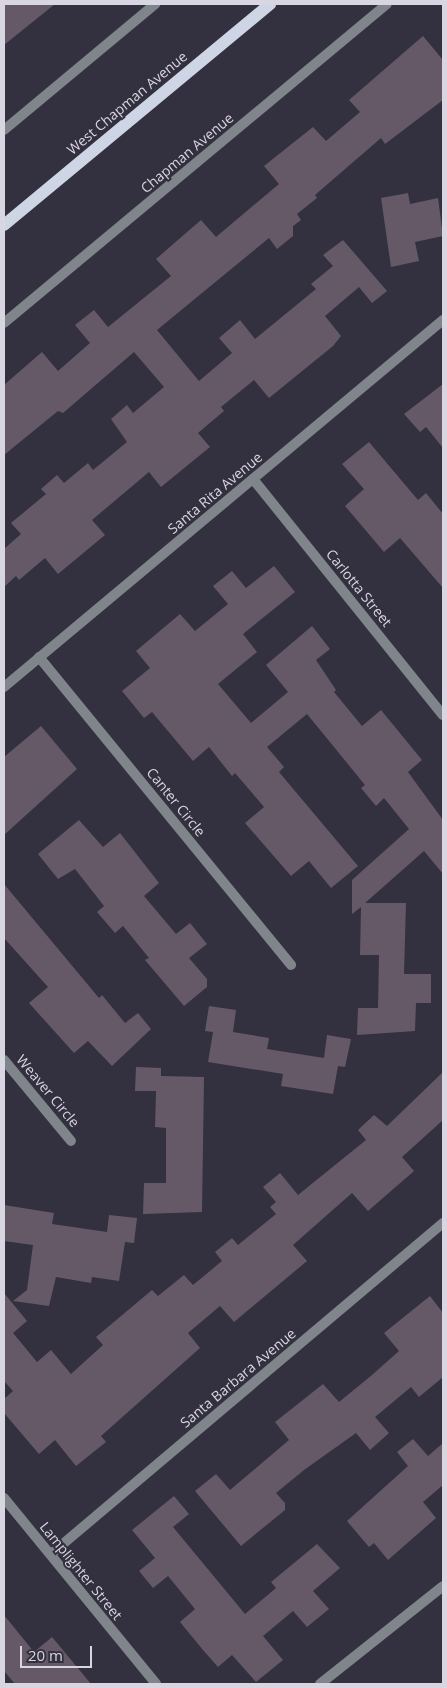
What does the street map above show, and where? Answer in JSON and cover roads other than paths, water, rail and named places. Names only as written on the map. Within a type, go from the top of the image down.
[{"type":"main road","name":"West Chapman Avenue","points":[[4,225],[270,4]]},
{"type":"street","points":[[4,130],[155,4]]},
{"type":"street","name":"Chapman Avenue","points":[[4,323],[387,4]]},
{"type":"street","name":"Santa Rita Avenue","points":[[4,687],[443,320]]},
{"type":"street","name":"Carlotta Street","points":[[253,479],[443,715]]},
{"type":"street","name":"Canter Circle","points":[[39,657],[291,965]]},
{"type":"street","name":"Weaver Circle","points":[[4,1060],[71,1141]]},
{"type":"street","name":"Santa Barbara Avenue","points":[[51,1554],[443,1223]]},
{"type":"street","name":"Lamplighter Street","points":[[4,1498],[156,1684]]},
{"type":"street","points":[[320,1684],[443,1586]]}]
